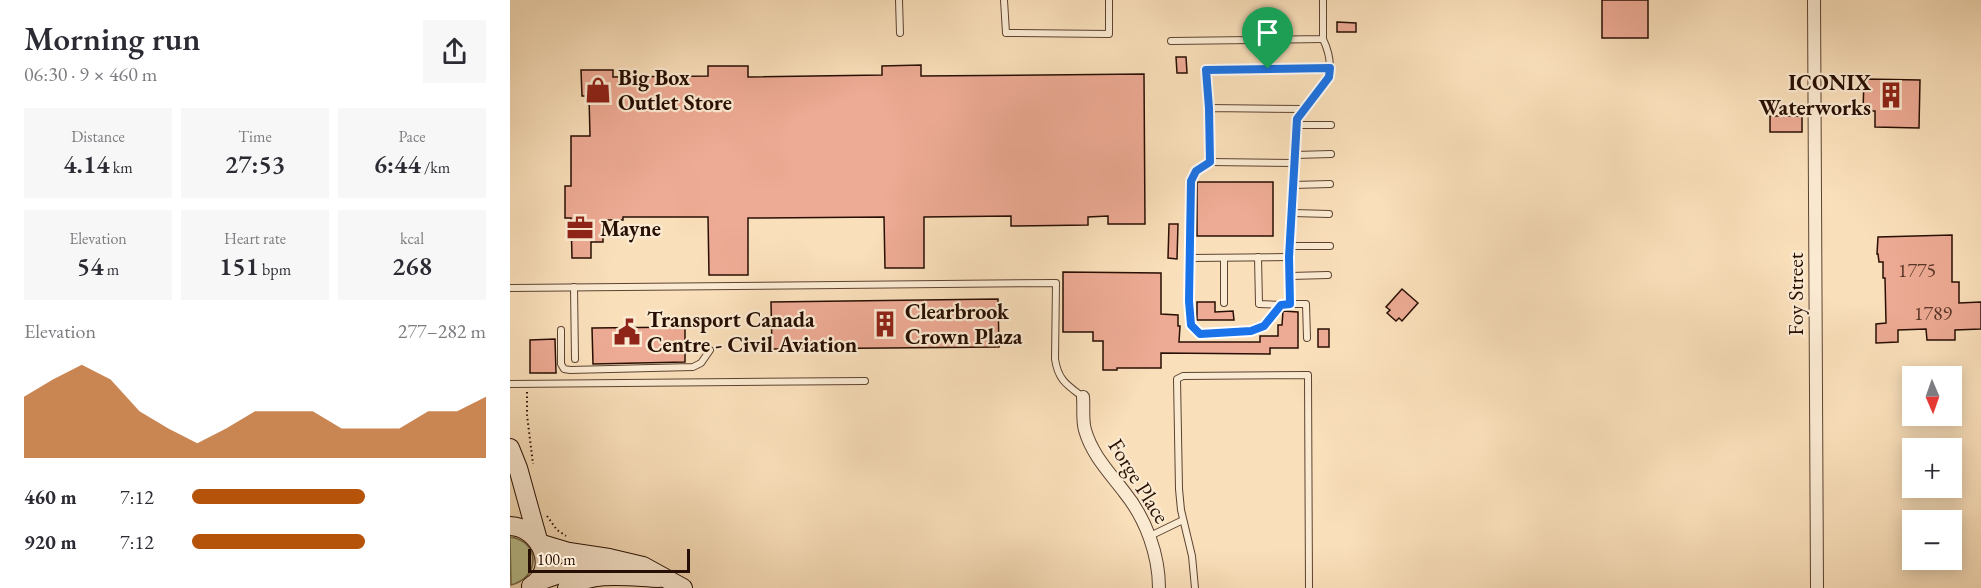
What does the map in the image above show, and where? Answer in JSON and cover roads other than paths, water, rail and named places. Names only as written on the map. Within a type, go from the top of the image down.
[{"type":"main road","points":[[510,448],[544,555],[544,567],[533,585]]},
{"type":"main road","points":[[510,526],[525,529],[539,541],[569,552],[643,566],[683,588]]},
{"type":"main road","points":[[533,585],[568,570],[601,567],[662,578]]},
{"type":"main road","points":[[567,588],[600,576],[662,578]]},
{"type":"street","name":"Foy Street","points":[[1814,0],[1817,588]]},
{"type":"street","name":"Forge Place","points":[[1083,398],[1084,429],[1092,447],[1104,468],[1127,495],[1150,536],[1159,575],[1159,588]]},
{"type":"lane","points":[[899,0],[900,33]]},
{"type":"lane","points":[[1004,0],[1006,33],[1109,33],[1109,0]]},
{"type":"lane","points":[[1290,304],[1289,257],[1296,125],[1299,114],[1329,77],[1330,68],[1328,50],[1323,39],[1323,0]]},
{"type":"lane","points":[[1171,41],[1323,39]]},
{"type":"lane","points":[[1210,162],[1206,70],[1330,68]]},
{"type":"lane","points":[[1209,108],[1304,110]]},
{"type":"lane","points":[[1296,125],[1331,125]]},
{"type":"lane","points":[[1295,155],[1331,154]]},
{"type":"lane","points":[[1281,305],[1264,326],[1251,331],[1200,334],[1191,325],[1189,301],[1191,181],[1196,171],[1210,162],[1295,163]]},
{"type":"lane","points":[[1293,185],[1330,184]]},
{"type":"lane","points":[[1293,213],[1329,214]]},
{"type":"lane","points":[[1291,246],[1330,246]]},
{"type":"lane","points":[[1258,257],[1259,304],[1306,304],[1307,338]]},
{"type":"lane","points":[[1190,258],[1289,257]]},
{"type":"lane","points":[[1224,258],[1224,303]]},
{"type":"lane","points":[[1290,276],[1328,275]]},
{"type":"lane","points":[[510,288],[1056,283],[1055,359],[1057,372],[1064,382],[1083,398]]},
{"type":"lane","points":[[574,287],[575,359]]},
{"type":"lane","points":[[561,330],[561,363],[564,369],[570,370],[693,367],[701,363],[710,350]]},
{"type":"lane","points":[[1195,588],[1192,556],[1183,520],[1179,489],[1176,382],[1179,377],[1308,375],[1309,588]]},
{"type":"lane","points":[[510,384],[865,381]]},
{"type":"lane","points":[[1150,536],[1183,520]]},
{"type":"place","name":"Big Box Outlet Store","points":[[598,90]]},
{"type":"place","name":"ICONIX Waterworks","points":[[1891,95]]},
{"type":"place","name":"Mayne","points":[[580,228]]},
{"type":"place","name":"Clearbrook Crown Plaza","points":[[885,324]]},
{"type":"place","name":"Transport Canada Centre - Civil Aviation","points":[[627,332]]}]
